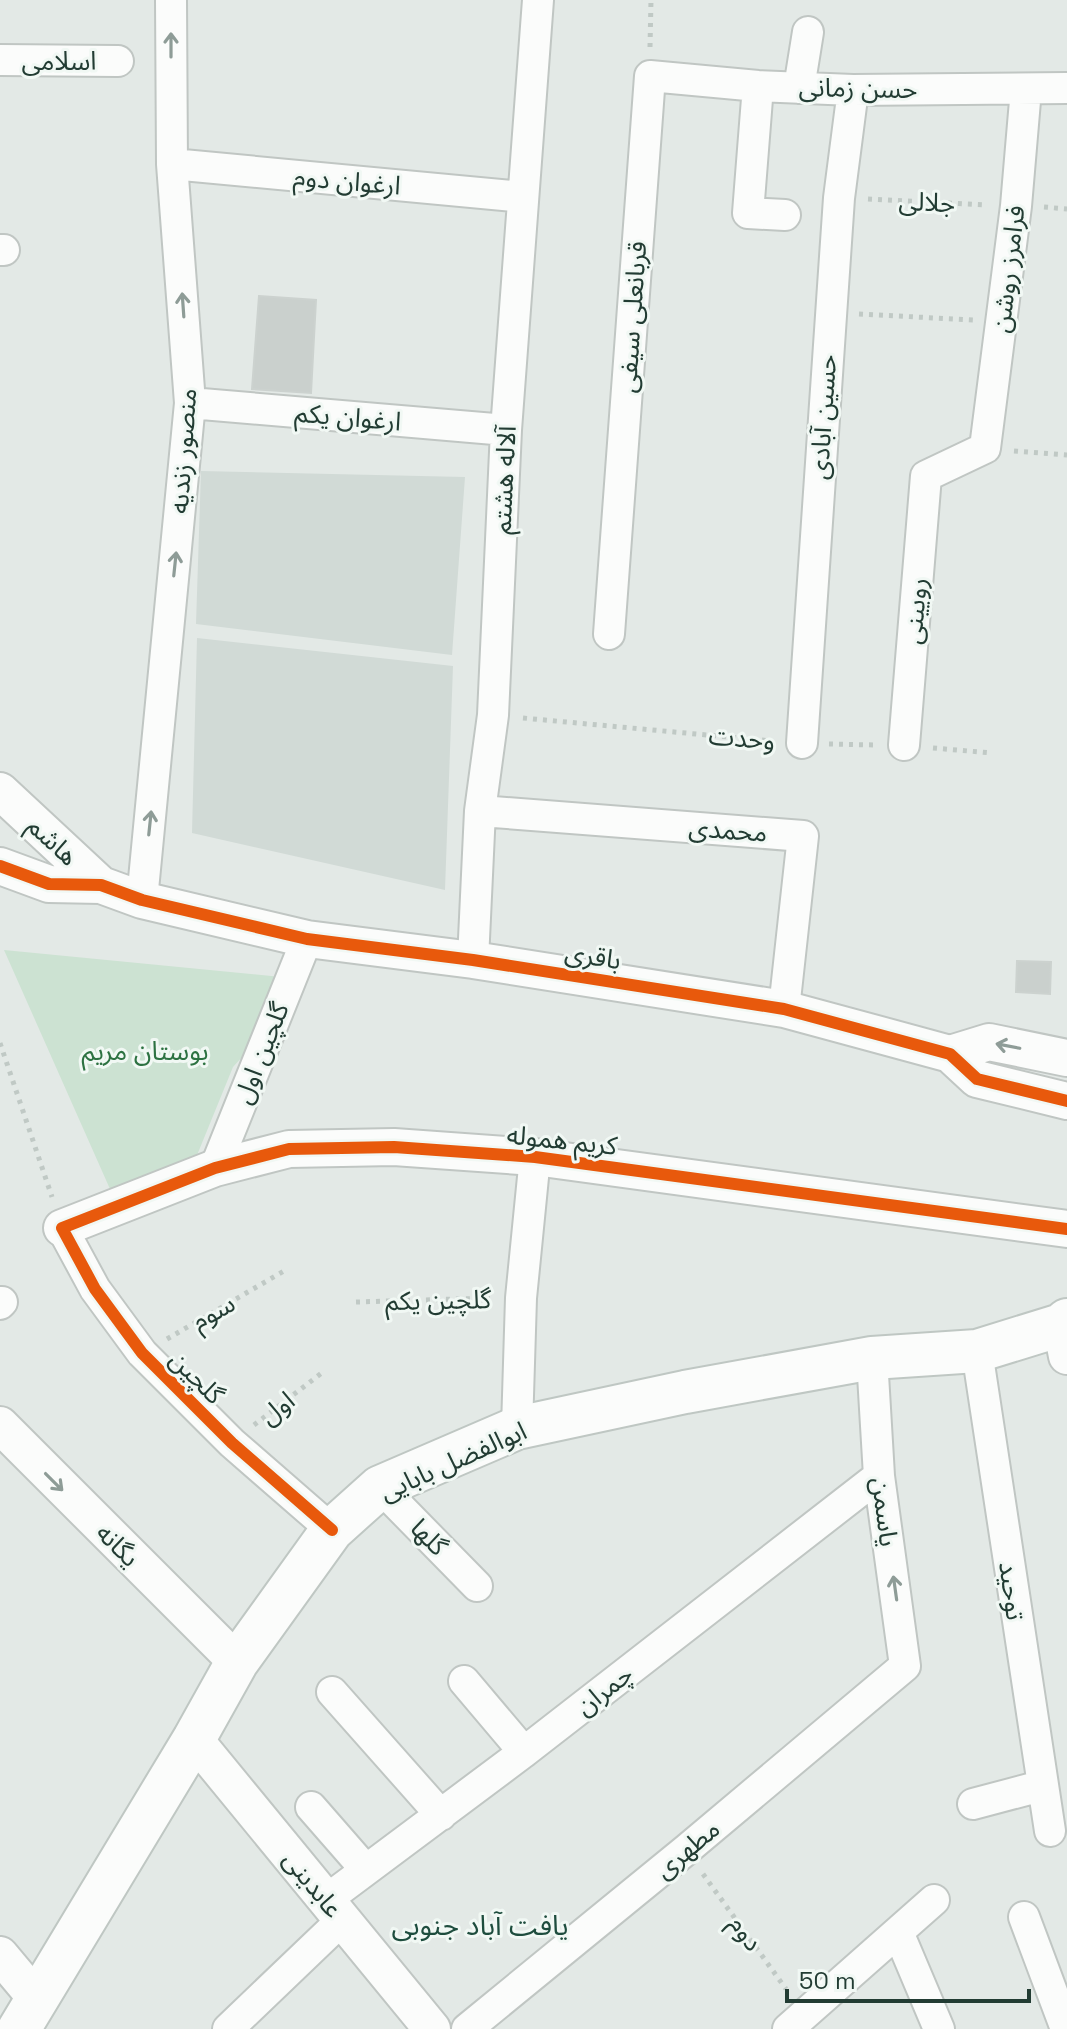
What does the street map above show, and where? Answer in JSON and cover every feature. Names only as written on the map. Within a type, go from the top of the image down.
[{"type":"main road","name":"ابوالفضل بابایی","points":[[27,2014],[194,1739],[237,1662],[332,1530],[380,1487],[517,1428],[685,1392],[872,1358],[977,1351],[1065,1334]]},
{"type":"street","name":"منصور زندیه","points":[[142,900],[190,403],[172,164],[171,0]]},
{"type":"street","name":"آلاله هشتم","points":[[473,960],[480,811],[493,715],[506,430],[538,0]]},
{"type":"street","points":[[799,88],[808,32]]},
{"type":"street","name":"اسلامی","points":[[0,60],[118,61]]},
{"type":"street","name":"حسن زمانی","points":[[650,76],[758,86],[853,90],[1067,88]]},
{"type":"street","name":"قربانعلی سیفی","points":[[609,634],[650,76]]},
{"type":"street","points":[[758,86],[748,213],[785,215]]},
{"type":"street","name":"فرامرز روشن","points":[[985,448],[1016,206],[1026,89]]},
{"type":"street","name":"حسین آبادی","points":[[802,743],[830,313],[839,198],[853,90]]},
{"type":"street","name":"ارغوان دوم","points":[[172,164],[523,197]]},
{"type":"street","name":"ارغوان یکم","points":[[190,403],[506,430]]},
{"type":"street","name":"رویینی","points":[[904,745],[926,476],[985,448]]},
{"type":"street","name":"هاشم","points":[[0,791],[101,885]]},
{"type":"street","name":"محمدی","points":[[480,811],[803,836],[784,1009]]},
{"type":"street","name":"هاشم","points":[[0,866],[49,884],[101,885]]},
{"type":"street","name":"باقری","points":[[101,885],[142,900],[307,939],[473,960],[784,1009],[950,1054],[977,1079],[1067,1101]]},
{"type":"street","name":"گلچین اول","points":[[215,1168],[307,939]]},
{"type":"street","points":[[950,1054],[989,1042],[1067,1058]]},
{"type":"street","name":"کریم هموله","points":[[62,1228],[215,1168],[289,1149],[394,1147],[535,1157],[1067,1229]]},
{"type":"street","name":"گلچین یکم","points":[[517,1428],[521,1298],[535,1157]]},
{"type":"street","name":"گلچین","points":[[62,1228],[95,1289],[142,1353],[232,1443],[332,1530]]},
{"type":"street","name":"توحید","points":[[977,1351],[1050,1831]]},
{"type":"street","name":"یاسمن","points":[[872,1358],[879,1476],[905,1666]]},
{"type":"street","name":"یگانه","points":[[0,1425],[237,1662]]},
{"type":"street","name":"چمران","points":[[228,2029],[366,1870],[524,1752],[879,1476]]},
{"type":"street","name":"گلها","points":[[380,1487],[477,1586]]},
{"type":"street","name":"مطهری","points":[[467,2029],[905,1666]]},
{"type":"street","points":[[464,1681],[524,1752]]},
{"type":"street","points":[[332,1692],[441,1815]]},
{"type":"street","name":"عابدینی","points":[[194,1739],[432,2029]]},
{"type":"street","points":[[973,1804],[1041,1786]]},
{"type":"street","points":[[311,1807],[366,1870]]},
{"type":"street","points":[[797,2023],[934,1900]]},
{"type":"street","points":[[1024,1917],[1066,2029]]},
{"type":"street","points":[[898,1932],[939,2029]]},
{"type":"street","points":[[0,1955],[27,2014]]},
{"type":"path","points":[[650,76],[651,0]]},
{"type":"path","points":[[830,313],[1002,322]]},
{"type":"path","points":[[985,448],[1067,455]]},
{"type":"path","points":[[0,1043],[62,1228]]},
{"type":"shaded area","points":[[201,471],[465,477],[452,655],[196,624]]},
{"type":"shaded area","points":[[197,638],[453,666],[445,890],[192,833]]},
{"type":"green space","name":"بوستان مریم","points":[[4,950],[281,977],[263,1034],[233,1067],[193,1165],[110,1189]]},
{"type":"building","points":[[259,296],[316,300],[311,393],[252,389]]},
{"type":"building","points":[[1017,961],[1051,962],[1050,994],[1016,992]]},
{"type":"cycle path","points":[[0,866],[49,884],[101,885],[142,900],[307,939],[473,960],[784,1009],[950,1054],[977,1079],[1067,1101]]},
{"type":"cycle path","points":[[332,1530],[232,1443],[142,1353],[95,1289],[62,1228],[215,1168],[289,1149],[394,1147],[535,1157],[1067,1229]]},
{"type":"district","name":"یافت آباد جنوبی","points":[[480,1925]]}]
